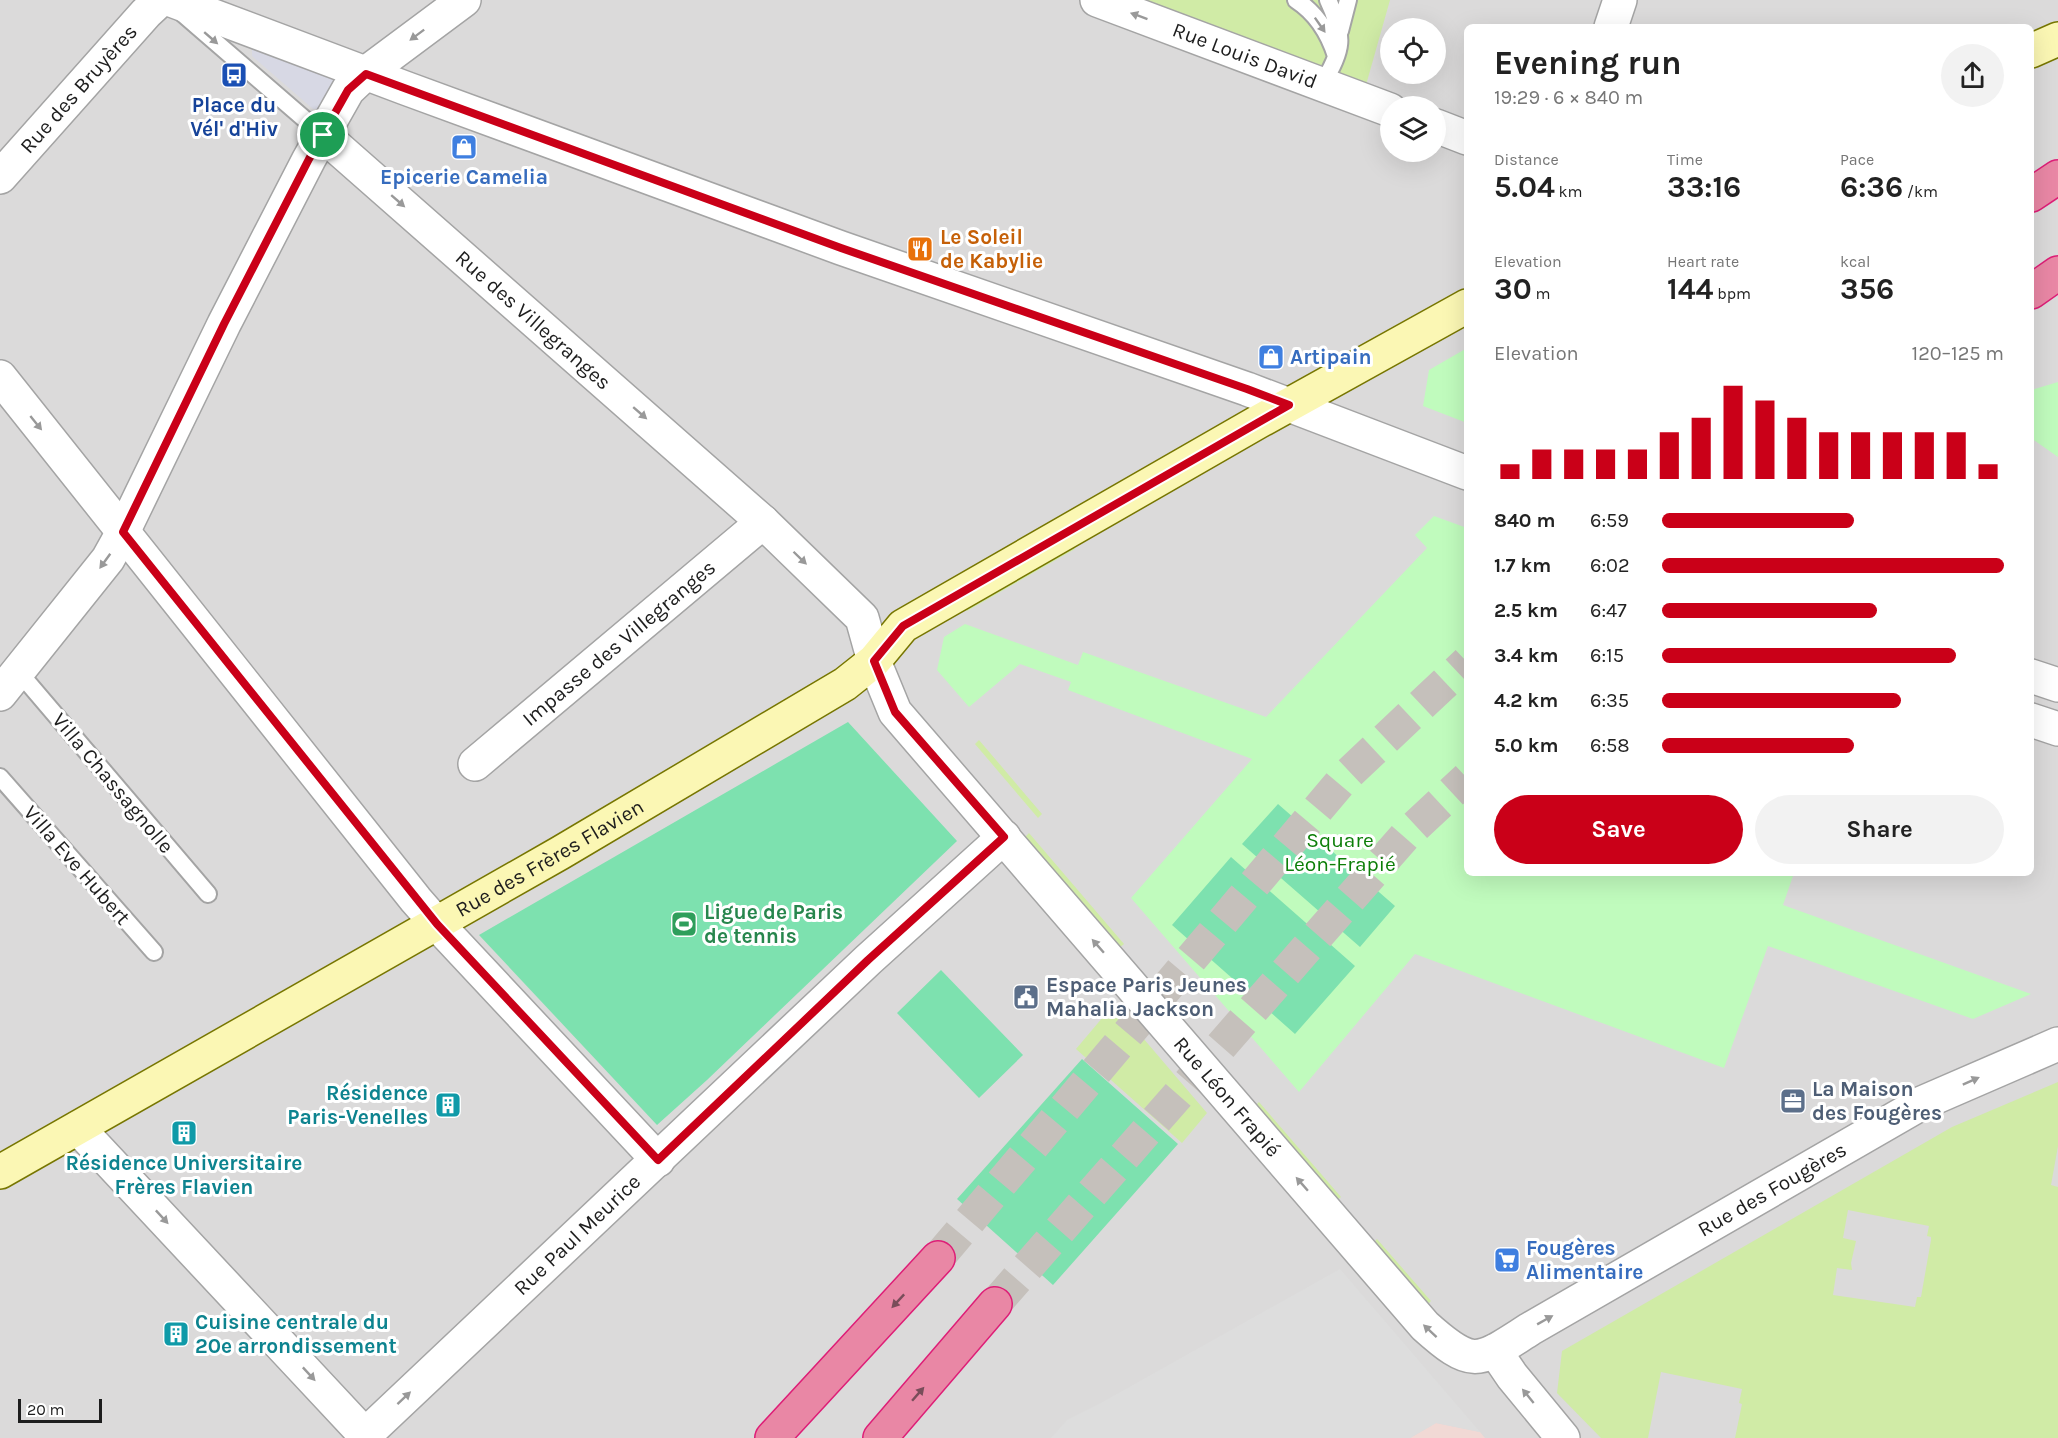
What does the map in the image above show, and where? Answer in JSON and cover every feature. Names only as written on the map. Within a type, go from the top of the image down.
[{"type":"highway","points":[[2034,193],[2058,177]]},
{"type":"highway","points":[[2034,290],[2058,273]]},
{"type":"highway","points":[[772,1438],[938,1258]]},
{"type":"highway","points":[[880,1438],[995,1304]]},
{"type":"street","name":"Rue des Bruyères","points":[[0,177],[160,0]]},
{"type":"street","points":[[171,0],[841,248],[1225,381],[1464,472]]},
{"type":"street","points":[[9,683],[108,559],[224,324],[348,90],[464,0]]},
{"type":"street","name":"Rue Louis David","points":[[1097,0],[1329,70],[1380,103]]},
{"type":"street","points":[[1612,24],[1620,0]]},
{"type":"street","points":[[2034,50],[2058,39]]},
{"type":"street","points":[[1446,130],[1464,137]]},
{"type":"street","name":"Rue des Villegranges","points":[[323,135],[763,522],[862,618],[874,661]]},
{"type":"street","name":"Rue des Frères Flavien","points":[[0,1172],[437,924],[845,684],[874,661],[903,626],[1464,308]]},
{"type":"street","points":[[0,377],[437,924],[658,1160]]},
{"type":"street","name":"Impasse des Villegranges","points":[[475,764],[763,522]]},
{"type":"street","name":"Rue Léon Frapié","points":[[874,661],[895,712],[1425,1326],[1456,1353],[1473,1357],[1495,1351]]},
{"type":"street","points":[[2034,677],[2058,685]]},
{"type":"street","points":[[2034,721],[2058,729]]},
{"type":"street","name":"Rue Paul Meurice","points":[[363,1436],[868,960],[1004,837]]},
{"type":"street","name":"Rue des Fougères","points":[[1495,1351],[1922,1103],[2058,1044]]},
{"type":"street","points":[[78,1128],[363,1436]]},
{"type":"street","points":[[1495,1351],[1512,1376],[1563,1438]]},
{"type":"lane","name":"Rue des Villegranges","points":[[167,0],[323,135]]},
{"type":"lane","points":[[1296,0],[1316,18],[1328,35],[1329,70]]},
{"type":"lane","points":[[1328,0],[1340,32]]},
{"type":"lane","points":[[1329,70],[1348,0]]},
{"type":"lane","name":"Villa Chassagnolle","points":[[9,683],[208,894]]},
{"type":"lane","name":"Villa Eve Hubert","points":[[0,777],[154,952]]},
{"type":"shaded area","points":[[0,0],[2058,0],[2058,1438],[0,1438]]},
{"type":"shaded area","points":[[254,46],[330,72],[336,80],[320,109],[313,109],[252,56]]},
{"type":"shaded area","points":[[1340,1269],[1480,1432],[1436,1423],[1410,1438],[1051,1438],[1067,1420]]},
{"type":"shaded area","points":[[1436,1423],[1480,1432],[1485,1438],[1410,1438]]},
{"type":"green space","points":[[1142,0],[1390,0],[1385,18],[1380,18],[1380,35],[1366,85]]},
{"type":"green space","points":[[1464,350],[1464,422],[1423,406],[1429,370]]},
{"type":"green space","points":[[2058,382],[2058,457],[2034,440],[2034,389]]},
{"type":"green space","name":"Square Léon-Frapié","points":[[1434,516],[1464,527],[1464,876],[1793,876],[1783,905],[2031,994],[1973,1019],[1768,946],[1724,1068],[1415,954],[1299,1092],[1131,898],[1252,759],[1068,690],[1071,682],[1020,664],[969,707],[937,670],[944,637],[965,624],[1078,665],[1083,652],[1266,717],[1427,548],[1415,535]]},
{"type":"green space","points":[[1071,543],[1075,549],[967,611],[963,604]]},
{"type":"green space","name":"Ligue de Paris de tennis","points":[[848,722],[957,841],[657,1125],[479,935]]},
{"type":"green space","points":[[979,740],[1042,814],[1038,818],[975,744]]},
{"type":"green space","points":[[1278,804],[1395,906],[1360,947],[1242,844]]},
{"type":"green space","points":[[1029,833],[1124,944],[1119,948],[1024,838]]},
{"type":"green space","points":[[1231,857],[1355,966],[1295,1034],[1172,925]]},
{"type":"green space","points":[[941,970],[1023,1055],[979,1098],[897,1013]]},
{"type":"green space","points":[[1114,1004],[1207,1113],[1182,1143],[1076,1049]]},
{"type":"green space","points":[[1082,1059],[1178,1144],[1053,1285],[957,1199]]},
{"type":"green space","points":[[2058,1082],[2058,1146],[2051,1185],[2058,1187],[2058,1438],[1735,1438],[1742,1404],[1739,1403],[1742,1389],[1661,1372],[1648,1438],[1601,1438],[1557,1393],[1562,1351],[1952,1127]],"holes":[[[1848,1210],[1929,1226],[1927,1236],[1931,1237],[1931,1240],[1921,1297],[1917,1297],[1915,1307],[1833,1295],[1837,1268],[1852,1270],[1851,1263],[1856,1241],[1843,1238]]]},
{"type":"green space","points":[[1259,1102],[1341,1197],[1336,1201],[1254,1107]]},
{"type":"green space","points":[[1377,1239],[1431,1301],[1426,1306],[1372,1244]]},
{"type":"tunnel","points":[[938,1258],[1345,777],[1464,665]]},
{"type":"tunnel","points":[[995,1304],[1405,836],[1464,781]]},
{"type":"place","name":"Place du Vél' d'Hiv","points":[[234,75]]},
{"type":"place","name":"Epicerie Camelia","points":[[464,147]]},
{"type":"place","name":"Le Soleil de Kabylie","points":[[920,249]]},
{"type":"place","name":"Artipain","points":[[1271,357]]},
{"type":"place","name":"Ligue de Paris de tennis","points":[[684,924]]},
{"type":"place","name":"Espace Paris Jeunes Mahalia Jackson","points":[[1026,997]]},
{"type":"place","name":"La Maison des Fougères","points":[[1793,1101]]},
{"type":"place","name":"Résidence Paris-Venelles","points":[[448,1105]]},
{"type":"place","name":"Résidence Universitaire Frères Flavien","points":[[184,1133]]},
{"type":"place","name":"Fougères Alimentaire","points":[[1507,1260]]},
{"type":"place","name":"Cuisine centrale du 20e arrondissement","points":[[176,1334]]},
{"type":"route","points":[[366,74],[841,248],[1289,405],[903,626],[874,661],[895,712],[1004,837],[868,960],[658,1160],[416,900],[123,532],[224,324],[323,135],[348,90],[366,74]]}]
